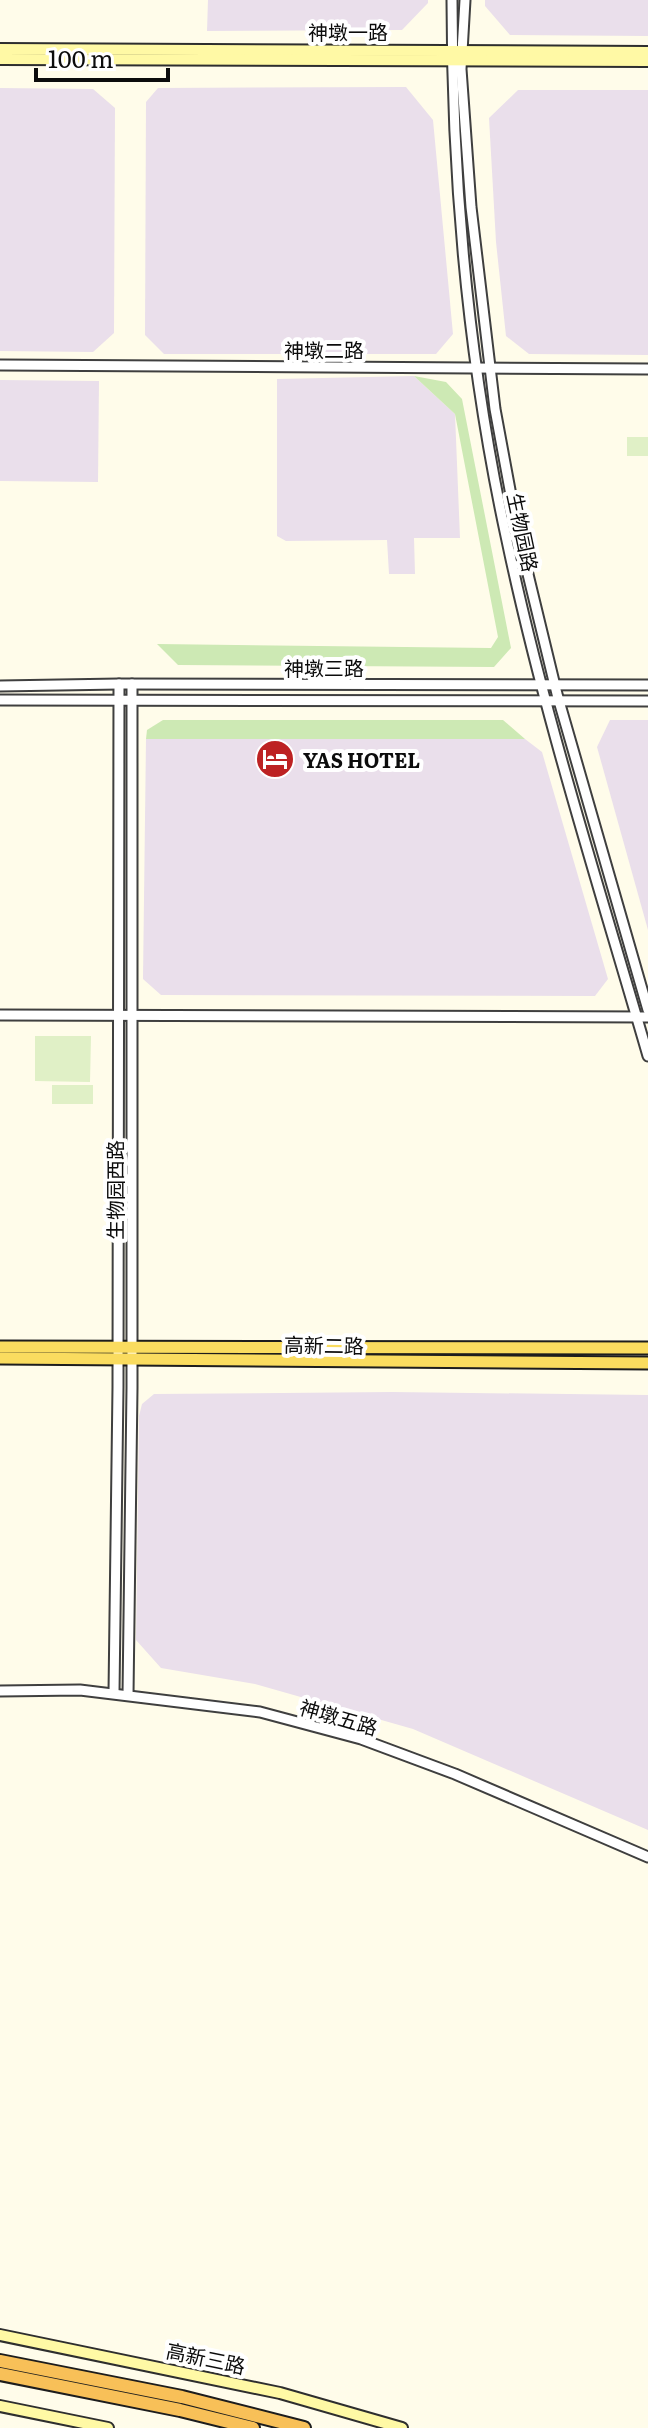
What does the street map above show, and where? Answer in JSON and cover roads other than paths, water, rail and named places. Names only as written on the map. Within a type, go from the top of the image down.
[{"type":"highway","points":[[0,2361],[182,2397],[304,2428]]},
{"type":"highway","points":[[0,2374],[253,2428]]},
{"type":"main road","name":"神墩一路","points":[[0,49],[457,55],[648,61]]},
{"type":"main road","name":"神墩一路","points":[[0,59],[648,52]]},
{"type":"main road","name":"高新二路","points":[[0,1347],[118,1353]]},
{"type":"main road","name":"高新二路","points":[[0,1358],[118,1353],[648,1348]]},
{"type":"main road","name":"高新二路","points":[[132,1353],[648,1363]]},
{"type":"main road","name":"高新三路","points":[[0,2335],[280,2393],[402,2428]]},
{"type":"main road","points":[[0,2406],[108,2428]]},
{"type":"street","name":"生物园路","points":[[452,0],[471,207],[495,409],[518,533],[559,702],[648,1010]]},
{"type":"street","name":"生物园路","points":[[465,0],[457,55],[458,208],[483,411],[506,536],[544,701],[648,1056]]},
{"type":"street","name":"神墩二路","points":[[0,365],[648,369]]},
{"type":"street","name":"生物园西路","points":[[114,1693],[119,684]]},
{"type":"street","name":"生物园西路","points":[[128,1695],[132,1353],[132,684]]},
{"type":"street","name":"神墩三路","points":[[0,686],[648,685]]},
{"type":"street","name":"神墩三路","points":[[0,700],[648,701]]},
{"type":"street","points":[[0,1015],[648,1017]]},
{"type":"street","name":"神墩五路","points":[[0,1691],[27,1689],[114,1693],[260,1712],[361,1739],[455,1774],[648,1857]]},
{"type":"place","name":"YAS HOTEL","points":[[275,759]]}]
